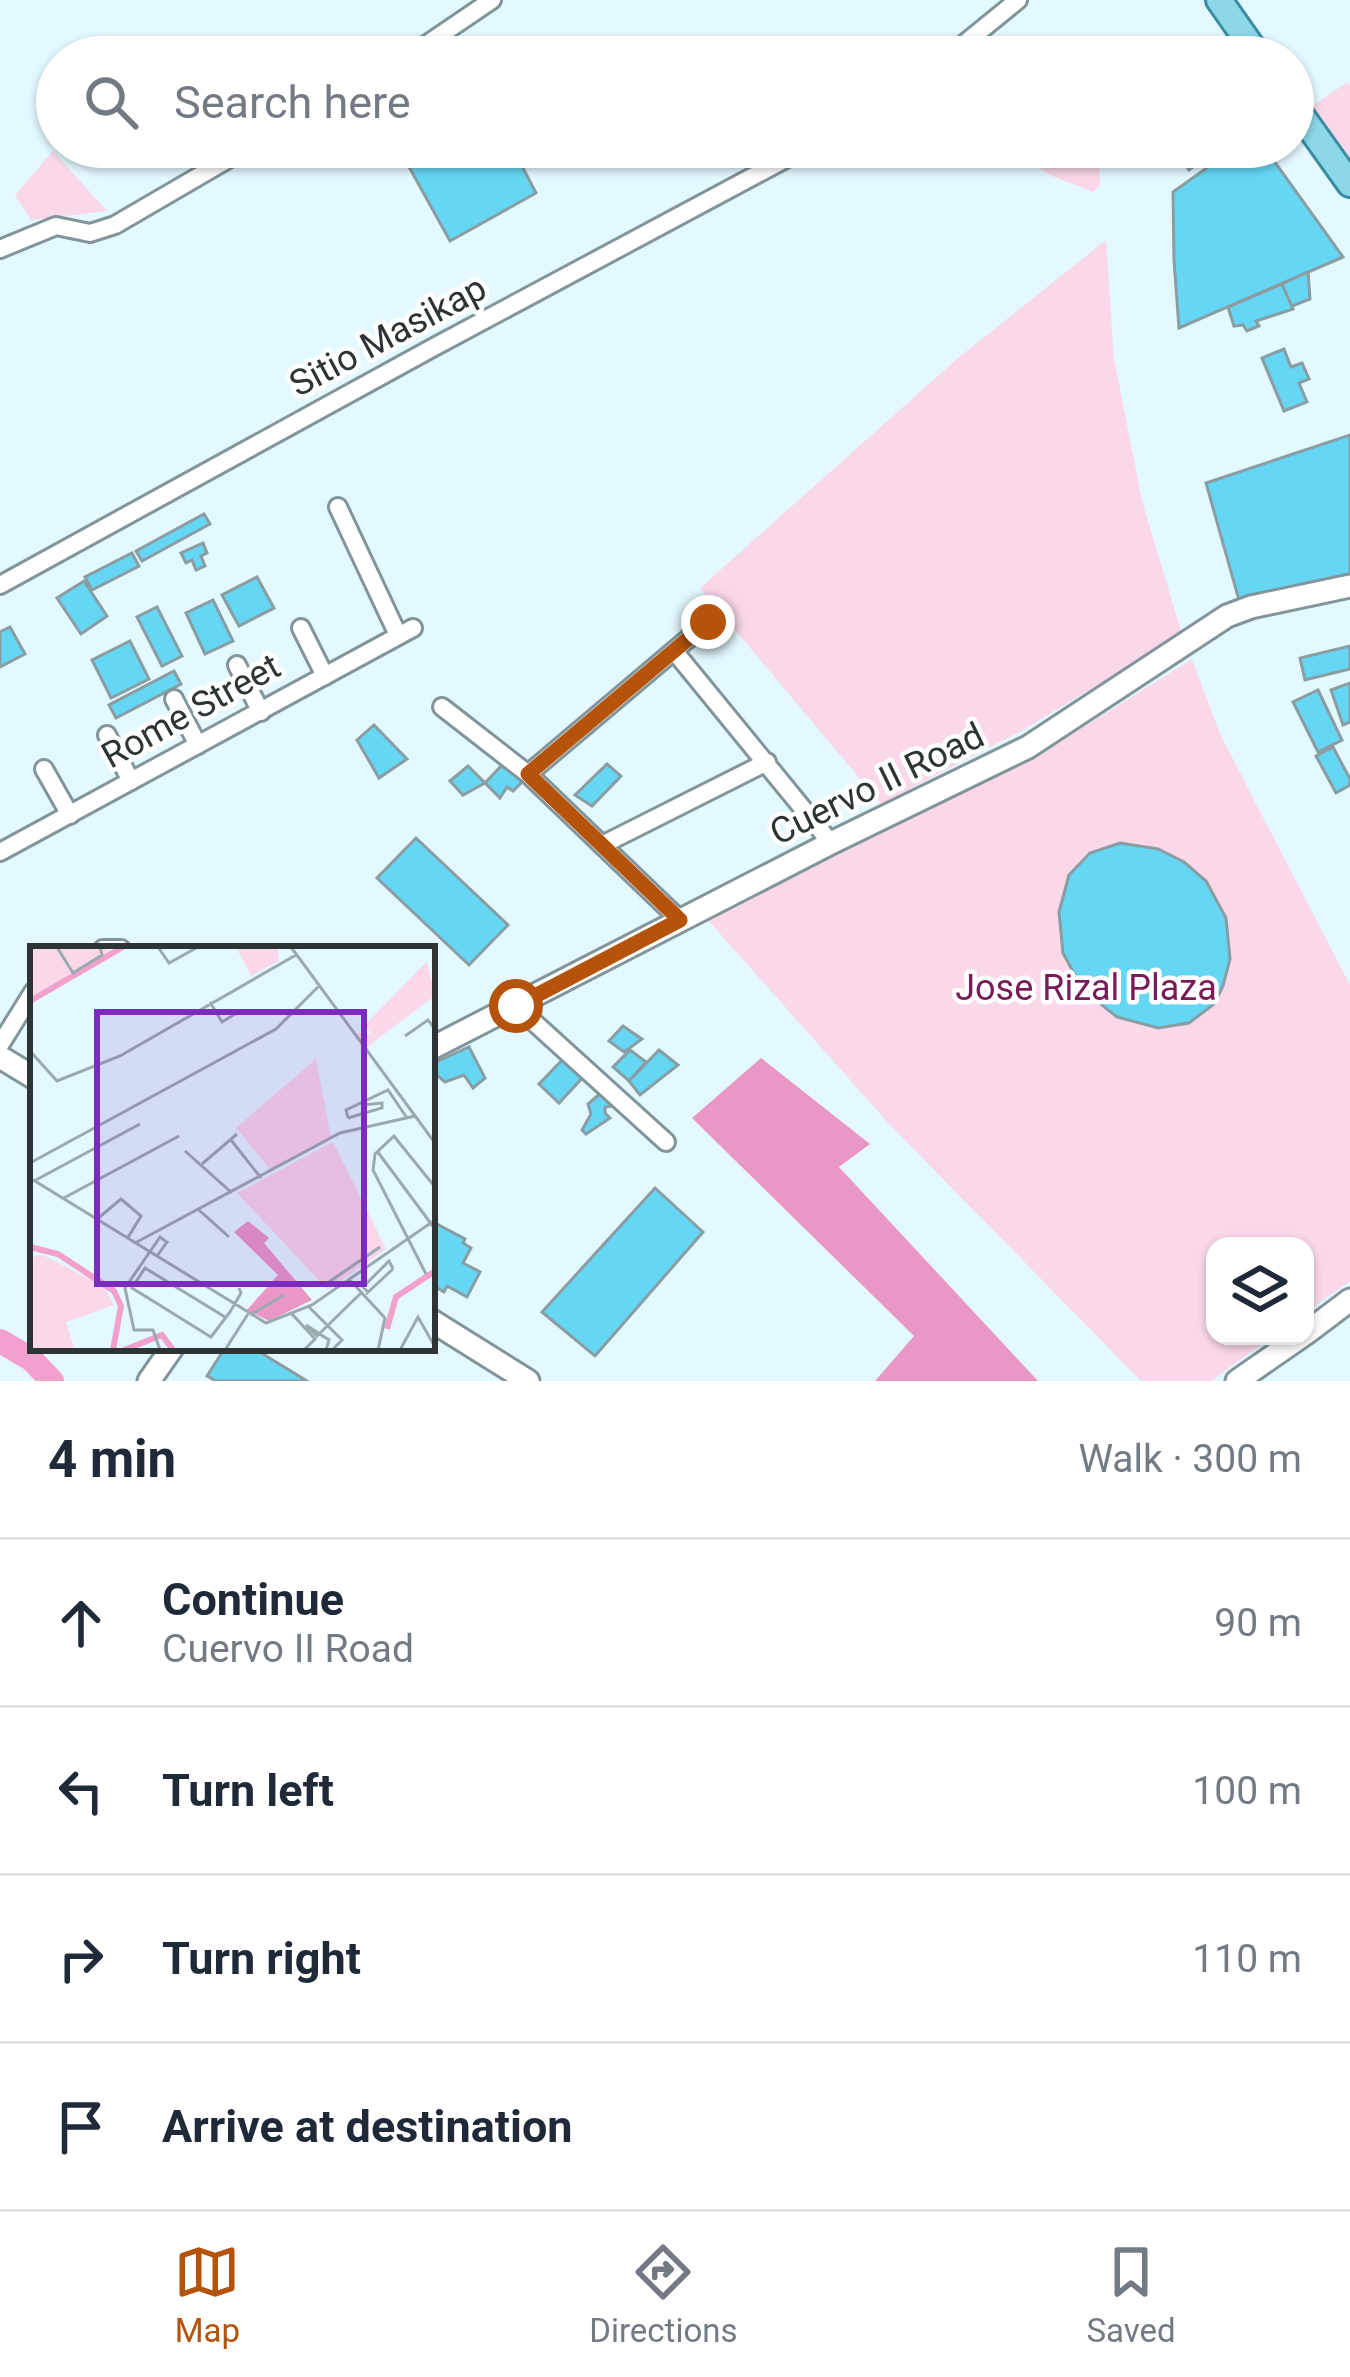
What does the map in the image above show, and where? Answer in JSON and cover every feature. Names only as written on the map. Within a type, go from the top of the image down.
[{"type":"main road","points":[[1219,0],[1244,36]]},
{"type":"main road","points":[[1314,133],[1350,184]]},
{"type":"street","points":[[439,36],[492,0]]},
{"type":"street","points":[[974,36],[1018,0]]},
{"type":"street","points":[[0,249],[56,226],[90,232],[115,225],[213,168]]},
{"type":"street","name":"Sitio Masikap","points":[[0,585],[769,168]]},
{"type":"street","name":"Rome Street","points":[[4,843],[70,814],[406,631],[338,508]]},
{"type":"street","name":"Cuervo II Road","points":[[435,1046],[1028,747],[1227,616],[1350,586]]},
{"type":"street","points":[[528,774],[708,622]]},
{"type":"street","points":[[301,628],[325,676]]},
{"type":"street","points":[[675,652],[831,843]]},
{"type":"street","points":[[237,664],[261,712]]},
{"type":"street","points":[[173,699],[198,745]]},
{"type":"street","points":[[442,706],[528,774],[680,920]]},
{"type":"street","points":[[107,734],[131,781]]},
{"type":"street","points":[[604,844],[767,762]]},
{"type":"street","points":[[44,769],[70,814]]},
{"type":"street","points":[[0,1045],[30,997]]},
{"type":"street","points":[[516,1006],[666,1142]]},
{"type":"street","points":[[0,1057],[30,1076]]},
{"type":"street","points":[[1314,1327],[1350,1300]]},
{"type":"street","points":[[435,1323],[528,1381]]},
{"type":"street","points":[[1237,1381],[1289,1345]]},
{"type":"street","points":[[149,1381],[170,1351]]},
{"type":"green space","points":[[1347,82],[1350,86],[1350,159],[1314,113],[1314,105]]},
{"type":"green space","points":[[38,168],[68,168],[107,211],[31,220],[15,195]]},
{"type":"green space","points":[[1040,168],[1100,168],[1100,185],[1093,192]]},
{"type":"green space","points":[[1106,240],[1114,358],[1142,501],[1182,634],[1023,730],[881,804],[700,588],[958,358]]},
{"type":"green space","name":"Jose Rizal Plaza","points":[[1192,659],[1220,734],[1350,985],[1350,1281],[1314,1307],[1314,1237],[1206,1237],[1206,1345],[1261,1345],[1211,1381],[1141,1381],[891,1126],[706,918],[1077,731]]},
{"type":"shaded area","points":[[761,1058],[870,1144],[839,1167],[1038,1381],[875,1381],[914,1336],[692,1118]]},
{"type":"building","points":[[410,168],[523,168],[536,193],[450,241]]},
{"type":"building","points":[[1207,168],[1279,168],[1343,257],[1179,328],[1173,192]]},
{"type":"building","points":[[1308,272],[1310,299],[1285,309],[1282,284]]},
{"type":"building","points":[[1282,284],[1293,309],[1256,321],[1259,326],[1247,331],[1243,325],[1234,326],[1228,307]]},
{"type":"building","points":[[1284,349],[1291,367],[1302,363],[1309,379],[1299,383],[1307,402],[1284,411],[1262,358]]},
{"type":"building","points":[[1350,435],[1350,574],[1239,600],[1206,483]]},
{"type":"building","points":[[204,514],[210,524],[142,561],[136,551]]},
{"type":"building","points":[[203,543],[205,566],[196,570],[192,560],[186,563],[181,553]]},
{"type":"building","points":[[132,553],[139,566],[92,590],[85,577]]},
{"type":"building","points":[[257,577],[274,608],[239,626],[222,595]]},
{"type":"building","points":[[84,581],[107,616],[81,634],[57,598]]},
{"type":"building","points":[[213,600],[233,641],[205,654],[186,613]]},
{"type":"building","points":[[157,607],[182,656],[162,666],[137,617]]},
{"type":"building","points":[[10,627],[25,654],[0,667],[0,632]]},
{"type":"building","points":[[130,641],[149,679],[111,698],[92,660]]},
{"type":"building","points":[[1350,646],[1350,669],[1305,680],[1300,658]]},
{"type":"building","points":[[174,671],[181,684],[116,718],[109,705]]},
{"type":"building","points":[[1350,683],[1350,722],[1343,725],[1331,690]]},
{"type":"building","points":[[1318,690],[1342,740],[1318,752],[1293,702]]},
{"type":"building","points":[[374,725],[407,759],[379,778],[357,740]]},
{"type":"building","points":[[1333,747],[1350,779],[1350,785],[1336,793],[1316,756]]},
{"type":"building","points":[[503,764],[523,781],[513,791],[507,787],[500,798],[485,783]]},
{"type":"building","points":[[607,764],[621,776],[592,806],[575,795]]},
{"type":"building","points":[[468,766],[485,783],[463,795],[450,781]]},
{"type":"building","points":[[416,838],[508,925],[469,965],[377,878]]},
{"type":"building","points":[[1120,843],[1158,849],[1184,862],[1206,881],[1226,918],[1230,959],[1223,986],[1214,1004],[1189,1023],[1158,1028],[1117,1017],[1083,990],[1063,953],[1059,912],[1069,875],[1090,853]]},
{"type":"building","points":[[623,1026],[642,1039],[624,1052],[609,1041]]},
{"type":"building","points":[[469,1047],[485,1078],[473,1088],[464,1075],[445,1082],[435,1074],[435,1063]]},
{"type":"building","points":[[630,1050],[646,1062],[629,1081],[613,1067]]},
{"type":"building","points":[[659,1050],[678,1065],[640,1095],[629,1081]]},
{"type":"building","points":[[565,1057],[585,1075],[559,1103],[539,1084]]},
{"type":"building","points":[[602,1092],[618,1105],[605,1107],[610,1118],[586,1134],[582,1130],[591,1114],[588,1104]]},
{"type":"building","points":[[655,1188],[703,1232],[595,1356],[542,1312]]},
{"type":"building","points":[[435,1223],[465,1239],[463,1243],[471,1248],[463,1263],[480,1272],[467,1297],[447,1286],[444,1292],[435,1287]]},
{"type":"building","points":[[223,1351],[258,1351],[307,1381],[216,1381],[207,1376]]},
{"type":"waterway","points":[[0,1341],[31,1359],[52,1381]]},
{"type":"route","points":[[516,1006],[680,920],[528,774],[708,622]]}]
